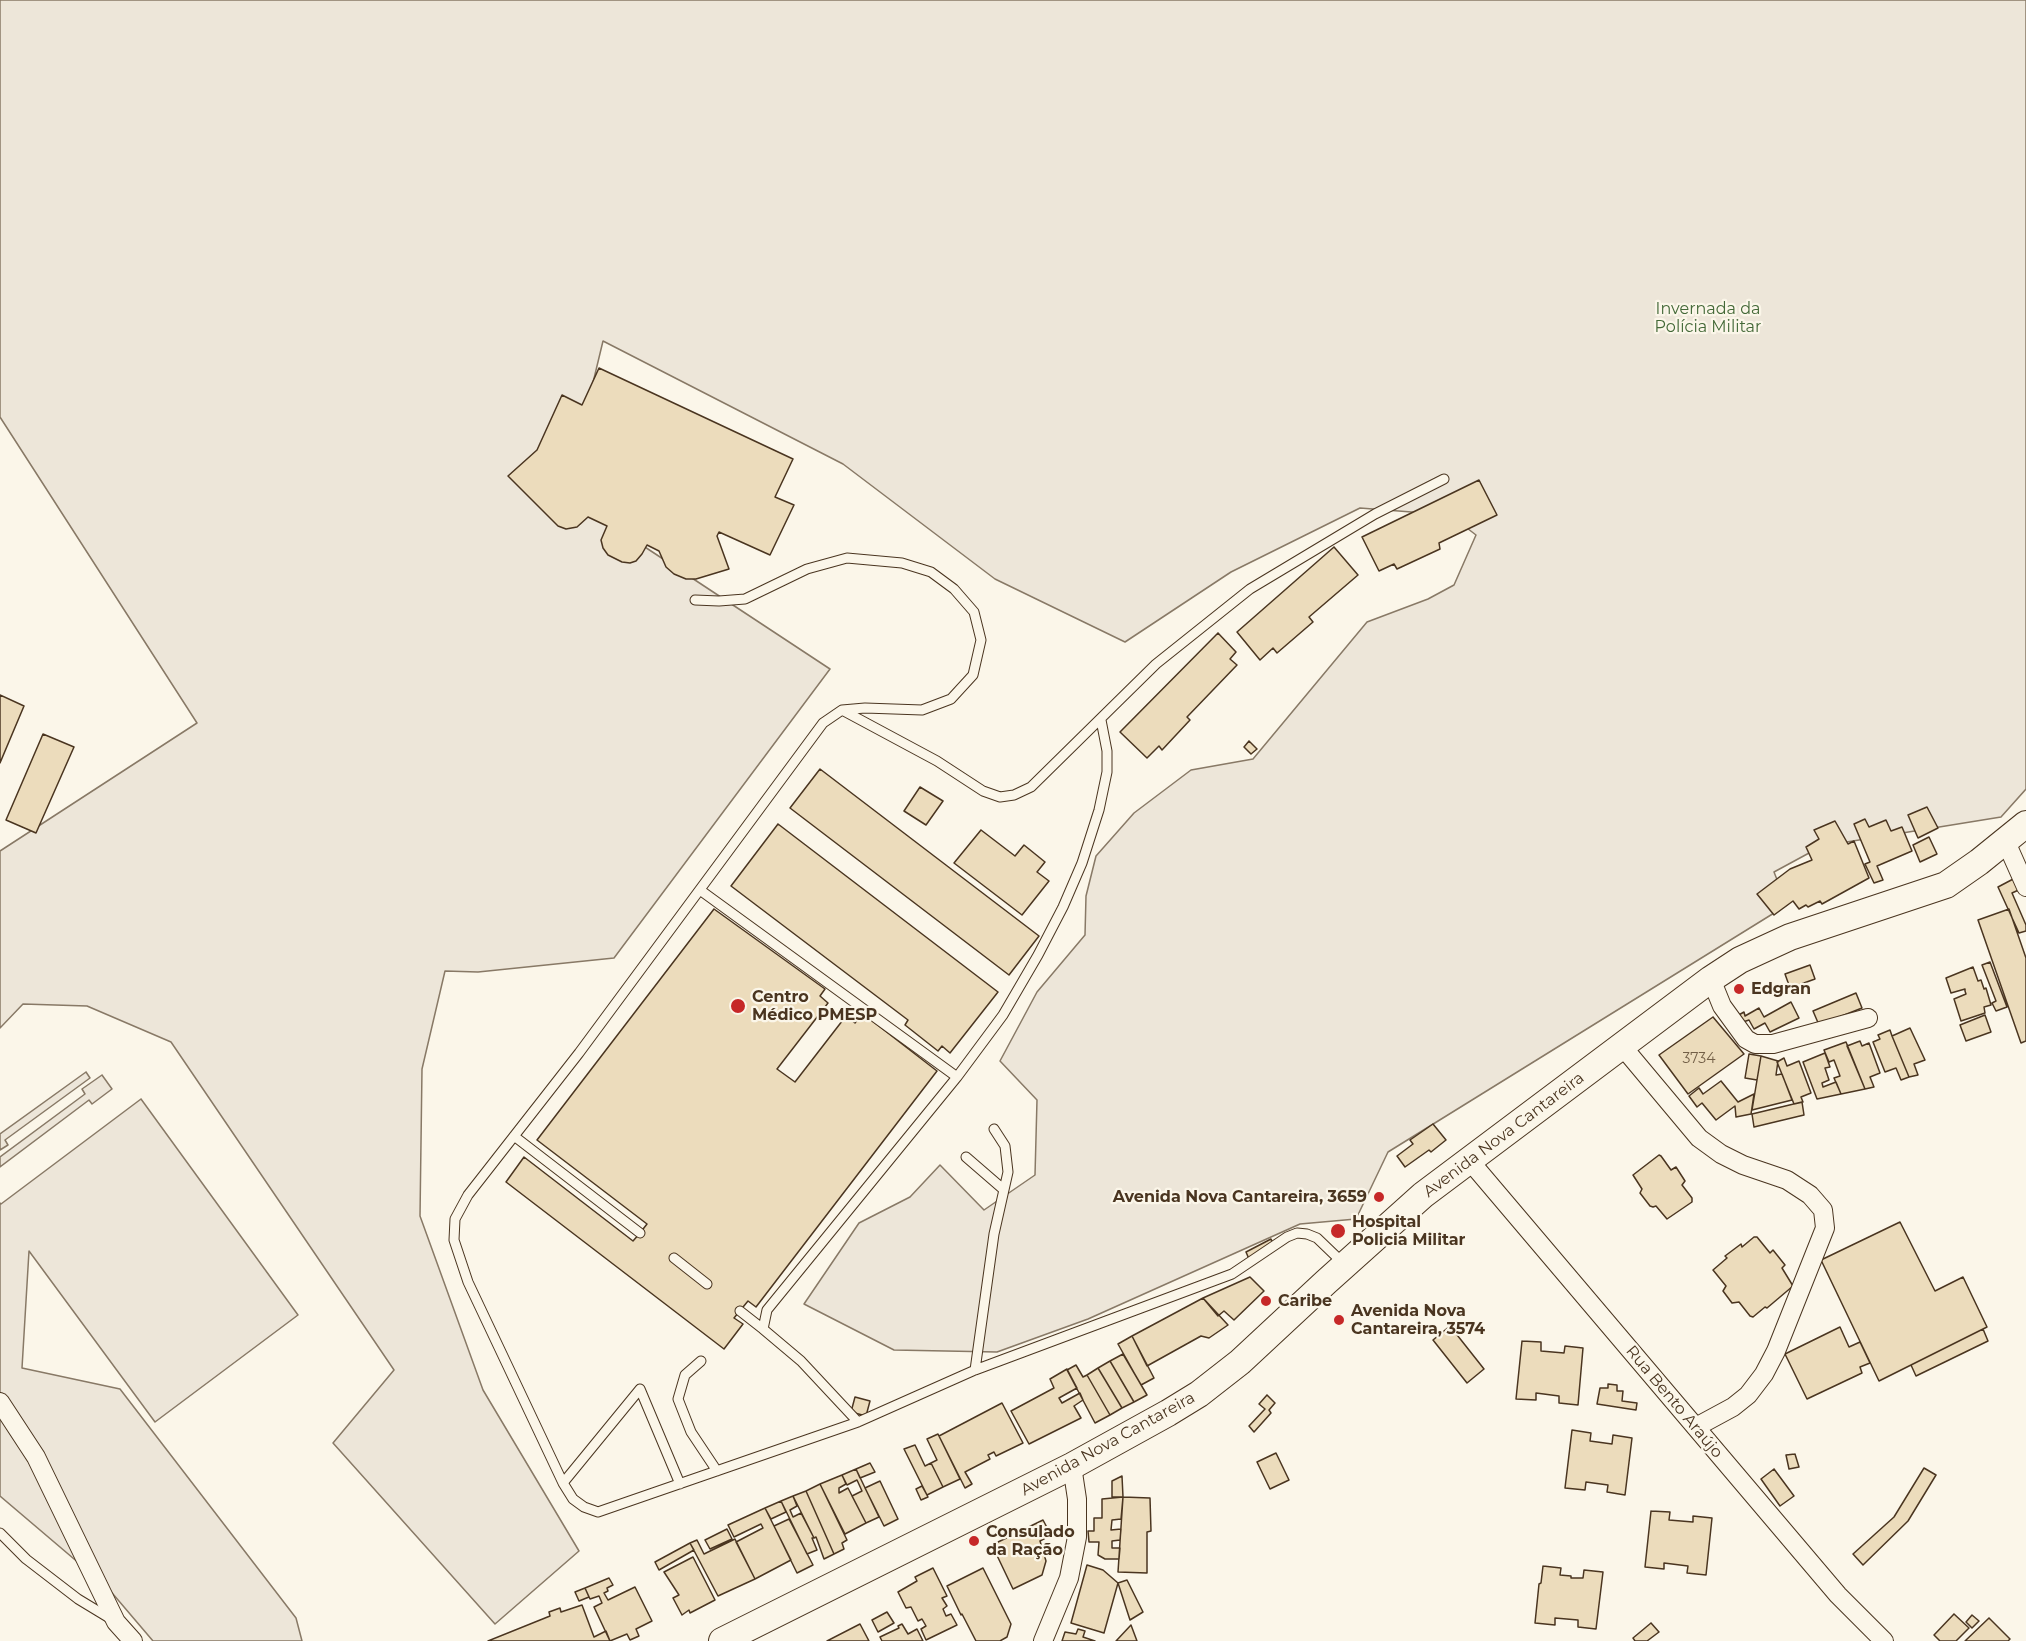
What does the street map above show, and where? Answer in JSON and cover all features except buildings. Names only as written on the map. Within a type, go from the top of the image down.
[{"type":"main road","name":"Avenida Nova Cantareira","points":[[722,1641],[1072,1466],[1199,1394],[1240,1362],[1423,1195],[1712,979],[1740,960],[1791,937],[1946,885],[2006,842],[2026,824]]},
{"type":"street","points":[[2006,842],[2026,887]]},
{"type":"street","points":[[1712,979],[1722,1006],[1746,1039],[1755,1044],[1773,1044],[1868,1018]]},
{"type":"street","points":[[1622,1046],[1699,1138],[1721,1154],[1743,1165],[1786,1180],[1810,1195],[1823,1210],[1825,1228],[1776,1351],[1764,1374],[1748,1395],[1733,1407],[1696,1427]]},
{"type":"street","name":"Rua Bento Araújo","points":[[1469,1160],[1838,1595],[1884,1641]]},
{"type":"street","points":[[0,1402],[36,1457],[116,1622],[133,1641]]},
{"type":"street","points":[[1043,1641],[1069,1578],[1077,1537],[1077,1499],[1072,1466]]},
{"type":"lane","points":[[842,711],[937,761],[983,790],[1000,797],[1014,795],[1031,787],[1156,664],[1250,589],[1375,514],[1444,478]]},
{"type":"lane","points":[[695,600],[745,599],[807,569],[847,558],[902,562],[931,572],[954,589],[974,612],[981,640],[973,675],[951,699],[922,710],[864,708],[842,711],[823,723],[579,1053],[468,1195],[455,1219],[454,1240],[468,1282],[563,1483],[573,1499],[584,1507],[598,1512],[858,1422],[975,1370],[1232,1274],[1287,1237],[1297,1233],[1317,1238],[1345,1264]]},
{"type":"lane","points":[[764,1329],[767,1310],[957,1077],[1009,1005],[1063,908],[1082,863],[1099,810],[1107,772],[1107,752],[1101,720]]},
{"type":"lane","points":[[700,890],[957,1077]]},
{"type":"lane","points":[[975,1370],[994,1234],[1008,1172],[1005,1146],[994,1129]]},
{"type":"lane","points":[[513,1136],[640,1233]]},
{"type":"lane","points":[[966,1157],[1004,1190]]},
{"type":"lane","points":[[674,1258],[707,1284]]},
{"type":"lane","points":[[740,1311],[801,1361],[858,1422]]},
{"type":"lane","points":[[701,1360],[685,1375],[678,1399],[691,1432],[717,1471]]},
{"type":"lane","points":[[563,1483],[640,1389],[680,1484]]},
{"type":"lane","points":[[0,1533],[26,1559],[78,1599],[116,1622]]},
{"type":"green space","name":"Invernada da Polícia Militar","points":[[0,0],[2026,0],[2026,789],[2001,817],[1822,846],[1774,872],[1787,905],[1388,1152],[1356,1219],[1300,1224],[1088,1319],[997,1352],[894,1350],[804,1304],[859,1223],[910,1197],[940,1165],[984,1210],[1035,1175],[1037,1100],[1000,1061],[1037,992],[1085,935],[1086,896],[1096,856],[1134,813],[1191,770],[1253,759],[1367,622],[1428,599],[1454,585],[1476,535],[1450,515],[1360,508],[1231,572],[1125,642],[995,579],[843,464],[603,341],[566,495],[830,669],[614,958],[478,972],[445,971],[422,1069],[420,1216],[483,1390],[579,1551],[495,1624],[333,1443],[394,1370],[171,1042],[87,1006],[23,1004],[0,1028],[0,851],[197,723],[0,417]]},
{"type":"green space","points":[[86,1072],[90,1078],[5,1140],[8,1145],[0,1150],[0,1134]]},
{"type":"green space","points":[[102,1075],[112,1089],[92,1104],[89,1100],[0,1167],[0,1157],[85,1094],[82,1089]]},
{"type":"green space","points":[[141,1099],[298,1315],[155,1422],[29,1251],[22,1368],[120,1389],[296,1618],[302,1641],[153,1641],[107,1587],[0,1496],[0,1203]]},
{"type":"place","name":"Edgran","points":[[1739,989]]},
{"type":"place","name":"Centro Médico PMESP","points":[[738,1006]]},
{"type":"place","name":"Avenida Nova Cantareira, 3659","points":[[1379,1197]]},
{"type":"place","name":"Hospital Policia Militar","points":[[1338,1231]]},
{"type":"place","name":"Caribe","points":[[1266,1301]]},
{"type":"place","name":"Avenida Nova Cantareira, 3574","points":[[1339,1320]]},
{"type":"place","name":"Consulado da Ração","points":[[974,1541]]}]
